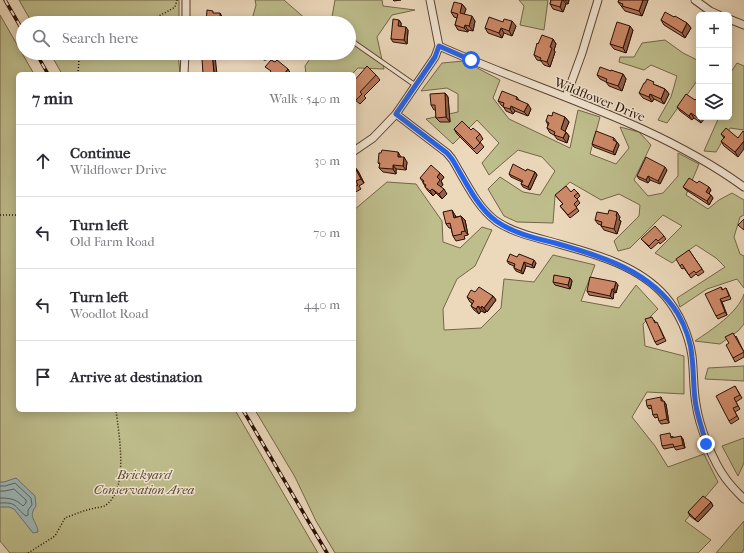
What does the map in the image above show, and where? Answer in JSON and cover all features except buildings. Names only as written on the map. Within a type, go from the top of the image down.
[{"type":"street","points":[[186,0],[186,16]]},
{"type":"street","points":[[356,150],[373,138],[396,114],[435,57],[439,46],[430,0]]},
{"type":"street","points":[[566,97],[582,53],[598,0]]},
{"type":"street","points":[[695,0],[712,12]]},
{"type":"street","points":[[732,20],[744,25]]},
{"type":"street","name":"Wildflower Drive","points":[[439,46],[653,134],[706,162],[744,187]]},
{"type":"street","points":[[184,72],[185,60]]},
{"type":"street","points":[[396,114],[447,153],[480,204],[487,213],[502,225],[525,235],[574,248],[616,263],[643,278],[664,295],[678,315],[689,342],[692,356],[696,405],[706,444],[725,478],[744,499]]},
{"type":"lane","points":[[356,44],[416,86]]},
{"type":"path","points":[[158,16],[175,7],[177,0]]},
{"type":"path","points":[[78,72],[79,60]]},
{"type":"path","points":[[0,215],[16,215]]},
{"type":"path","points":[[28,553],[55,536],[65,518],[92,508],[105,507],[114,497],[118,489],[121,462],[116,412]]},
{"type":"green space","points":[[19,0],[179,0],[179,16],[28,16]]},
{"type":"green space","points":[[255,0],[284,0],[302,16],[253,16],[256,5]]},
{"type":"green space","points":[[335,0],[382,0],[383,6],[415,10],[392,15],[377,37],[384,69],[358,68],[354,72],[306,72],[305,66],[309,60],[356,60],[356,16],[332,16]]},
{"type":"green space","points":[[519,0],[548,0],[544,30],[520,25],[524,6]]},
{"type":"green space","name":"Brickyard Conservation Area","points":[[0,15],[16,43],[16,60],[26,60],[33,72],[16,72],[16,412],[236,412],[318,553],[10,553],[0,541]]},
{"type":"green space","points":[[665,40],[683,53],[696,60],[696,82],[667,123],[658,120],[671,97],[677,76],[651,65],[644,70],[619,62],[620,57],[634,57],[642,43]]},
{"type":"green space","points":[[54,60],[179,60],[180,72],[61,72]]},
{"type":"green space","points":[[464,61],[500,80],[493,98],[509,119],[570,148],[578,110],[600,117],[590,154],[616,164],[629,148],[620,127],[639,132],[651,145],[634,180],[648,196],[663,193],[678,176],[678,153],[699,164],[686,195],[708,209],[719,200],[732,193],[744,200],[744,215],[740,217],[734,237],[740,254],[744,256],[744,288],[737,279],[707,289],[680,307],[677,298],[725,267],[716,258],[696,245],[672,263],[655,253],[682,226],[663,215],[630,248],[618,251],[614,241],[639,216],[640,205],[619,194],[601,200],[570,182],[555,196],[553,223],[517,222],[504,216],[488,189],[500,177],[523,192],[540,195],[555,171],[542,157],[518,150],[489,175],[482,163],[499,143],[477,120],[453,144],[426,119],[458,112],[458,94],[447,88],[421,91],[442,63]]},
{"type":"green space","points":[[737,63],[744,66],[744,130],[730,128],[716,152],[704,151],[718,120],[732,120],[732,70]]},
{"type":"green space","points":[[387,182],[416,184],[442,221],[443,242],[460,248],[482,227],[492,230],[475,266],[457,279],[443,309],[444,330],[481,328],[501,308],[504,279],[534,282],[553,255],[595,265],[581,301],[619,308],[636,285],[658,309],[643,324],[645,346],[684,356],[684,394],[647,392],[632,417],[655,446],[668,467],[704,454],[718,482],[685,521],[711,540],[698,553],[335,553],[316,521],[295,477],[256,412],[356,412],[356,208]]},
{"type":"green space","points":[[744,294],[744,324],[738,331],[720,344],[695,341],[730,314],[741,301]]},
{"type":"green space","points":[[744,366],[744,381],[705,379],[708,368]]},
{"type":"green space","points":[[744,438],[744,463],[738,476],[722,446]]},
{"type":"green space","points":[[744,521],[744,549],[742,553],[716,553]]},
{"type":"water","points":[[16,478],[35,496],[36,506],[33,510],[32,516],[38,532],[33,533],[14,509],[9,507],[0,507],[0,482]]},
{"type":"railway","points":[[5,0],[16,19]]},
{"type":"railway","points":[[40,60],[47,72]]},
{"type":"railway","points":[[244,412],[327,553]]},
{"type":"route","points":[[471,60],[439,46],[435,57],[396,114],[447,153],[480,204],[494,220],[525,235],[574,248],[630,269],[664,295],[678,315],[689,342],[692,356],[696,405],[706,444]]}]
